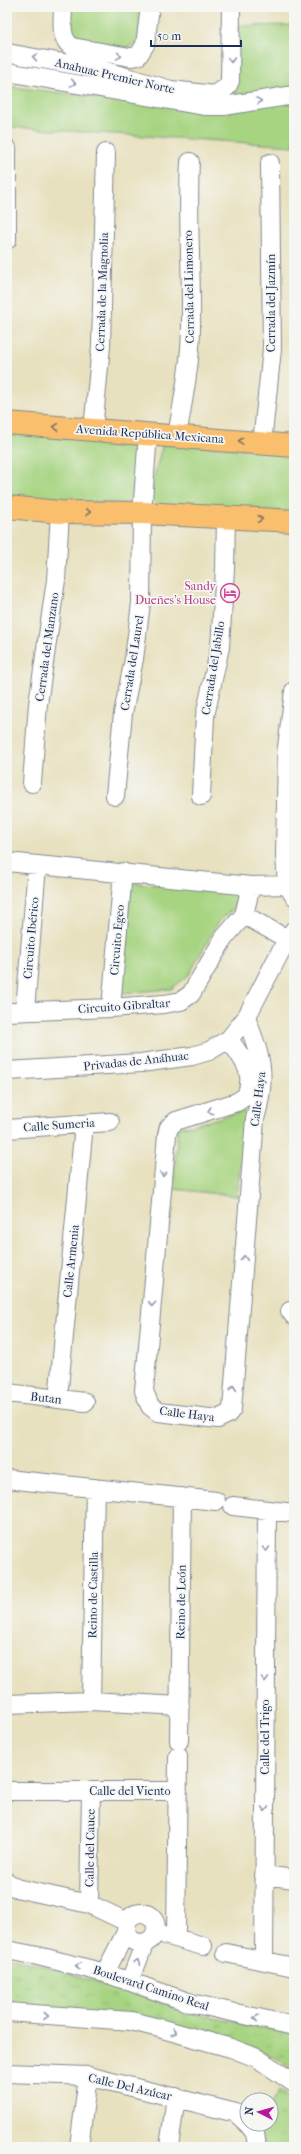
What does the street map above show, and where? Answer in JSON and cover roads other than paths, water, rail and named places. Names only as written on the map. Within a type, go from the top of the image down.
[{"type":"main road","name":"Avenida República Mexicana","points":[[7,423],[294,446]]},
{"type":"main road","points":[[7,507],[60,512],[142,512],[294,521]]},
{"type":"street","points":[[63,7],[63,38],[66,43],[99,61],[138,56],[145,45],[150,7]]},
{"type":"street","points":[[223,99],[231,71],[231,7]]},
{"type":"street","name":"Anahuac Premier Norte","points":[[7,53],[99,61],[170,95]]},
{"type":"street","points":[[97,88],[99,61]]},
{"type":"street","name":"Anahuac Premier Norte","points":[[7,72],[97,88],[170,95],[210,96],[223,99],[294,95]]},
{"type":"street","points":[[7,148],[7,240]]},
{"type":"street","name":"Cerrada de la Magnolia","points":[[93,430],[101,346],[106,153]]},
{"type":"street","name":"Cerrada del Limonero","points":[[178,436],[186,379],[190,331],[188,201],[190,162]]},
{"type":"street","name":"Cerrada del Jazmín","points":[[262,443],[272,349],[270,163]]},
{"type":"street","name":"Cerrada del Laurel","points":[[115,796],[123,713],[134,659],[141,603],[142,512],[148,434]]},
{"type":"street","name":"Cerrada del Manzano","points":[[32,782],[38,704],[56,580],[60,512]]},
{"type":"street","name":"Cerrada del Jabillo","points":[[201,796],[205,716],[220,646],[225,569],[226,517]]},
{"type":"street","points":[[7,862],[37,866],[123,872],[291,890],[285,855],[287,747],[294,691]]},
{"type":"street","name":"Circuito Ibérico","points":[[25,1010],[37,866]]},
{"type":"street","name":"Circuito Egeo","points":[[111,1008],[123,872]]},
{"type":"street","name":"Circuito Gibraltar","points":[[7,1012],[25,1010],[111,1008],[173,1003],[191,994],[224,938],[244,915],[251,886]]},
{"type":"street","points":[[244,915],[291,935]]},
{"type":"street","name":"Privadas de Anáhuac","points":[[7,1071],[178,1059],[209,1051],[229,1039],[246,1018],[291,935]]},
{"type":"street","name":"Calle Haya","points":[[229,1039],[248,1068],[250,1077],[246,1096],[237,1102],[176,1121],[168,1130],[144,1392],[150,1406],[158,1412],[218,1419],[228,1414],[232,1408],[255,1119],[262,1085],[259,1050],[246,1018]]},
{"type":"street","name":"Calle Sumeria","points":[[7,1129],[110,1122]]},
{"type":"street","name":"Calle Armenia","points":[[58,1399],[84,1124]]},
{"type":"street","name":"Butan","points":[[7,1393],[85,1402]]},
{"type":"street","points":[[7,1479],[216,1501]]},
{"type":"street","name":"Reino de Castilla","points":[[91,1701],[95,1488]]},
{"type":"street","name":"Reino de León","points":[[178,1791],[182,1497]]},
{"type":"street","points":[[233,1506],[294,1513]]},
{"type":"street","name":"Calle del Trigo","points":[[264,1960],[266,1510]]},
{"type":"street","points":[[7,1704],[91,1701],[180,1706]]},
{"type":"street","name":"Calle del Viento","points":[[7,1791],[178,1791],[176,1938]]},
{"type":"street","name":"Calle del Cauce","points":[[89,1904],[91,1791]]},
{"type":"street","points":[[264,1874],[294,1879]]},
{"type":"street","points":[[7,1882],[16,1888],[89,1904],[127,1927],[132,1940],[150,1937],[176,1938],[203,1946]]},
{"type":"street","points":[[105,1973],[133,1915],[143,1913],[148,1915],[154,1922],[150,1937],[130,1981]]},
{"type":"street","name":"Boulevard Camino Real","points":[[7,1950],[38,1956],[105,1973],[191,2003],[294,2026]]},
{"type":"street","points":[[226,1953],[294,1967]]},
{"type":"street","points":[[7,2012],[131,2021],[231,2048],[257,2058],[294,2083]]},
{"type":"street","name":"Calle Del Azúcar","points":[[7,2073],[88,2076],[176,2097],[236,2113],[239,2116]]},
{"type":"street","points":[[79,2147],[88,2076]]},
{"type":"street","points":[[169,2147],[176,2097]]},
{"type":"street","name":"Calle Del Azúcar","points":[[254,2132],[257,2147]]},
{"type":"place","name":"Sandy Dueñes's House","points":[[230,593]]}]
